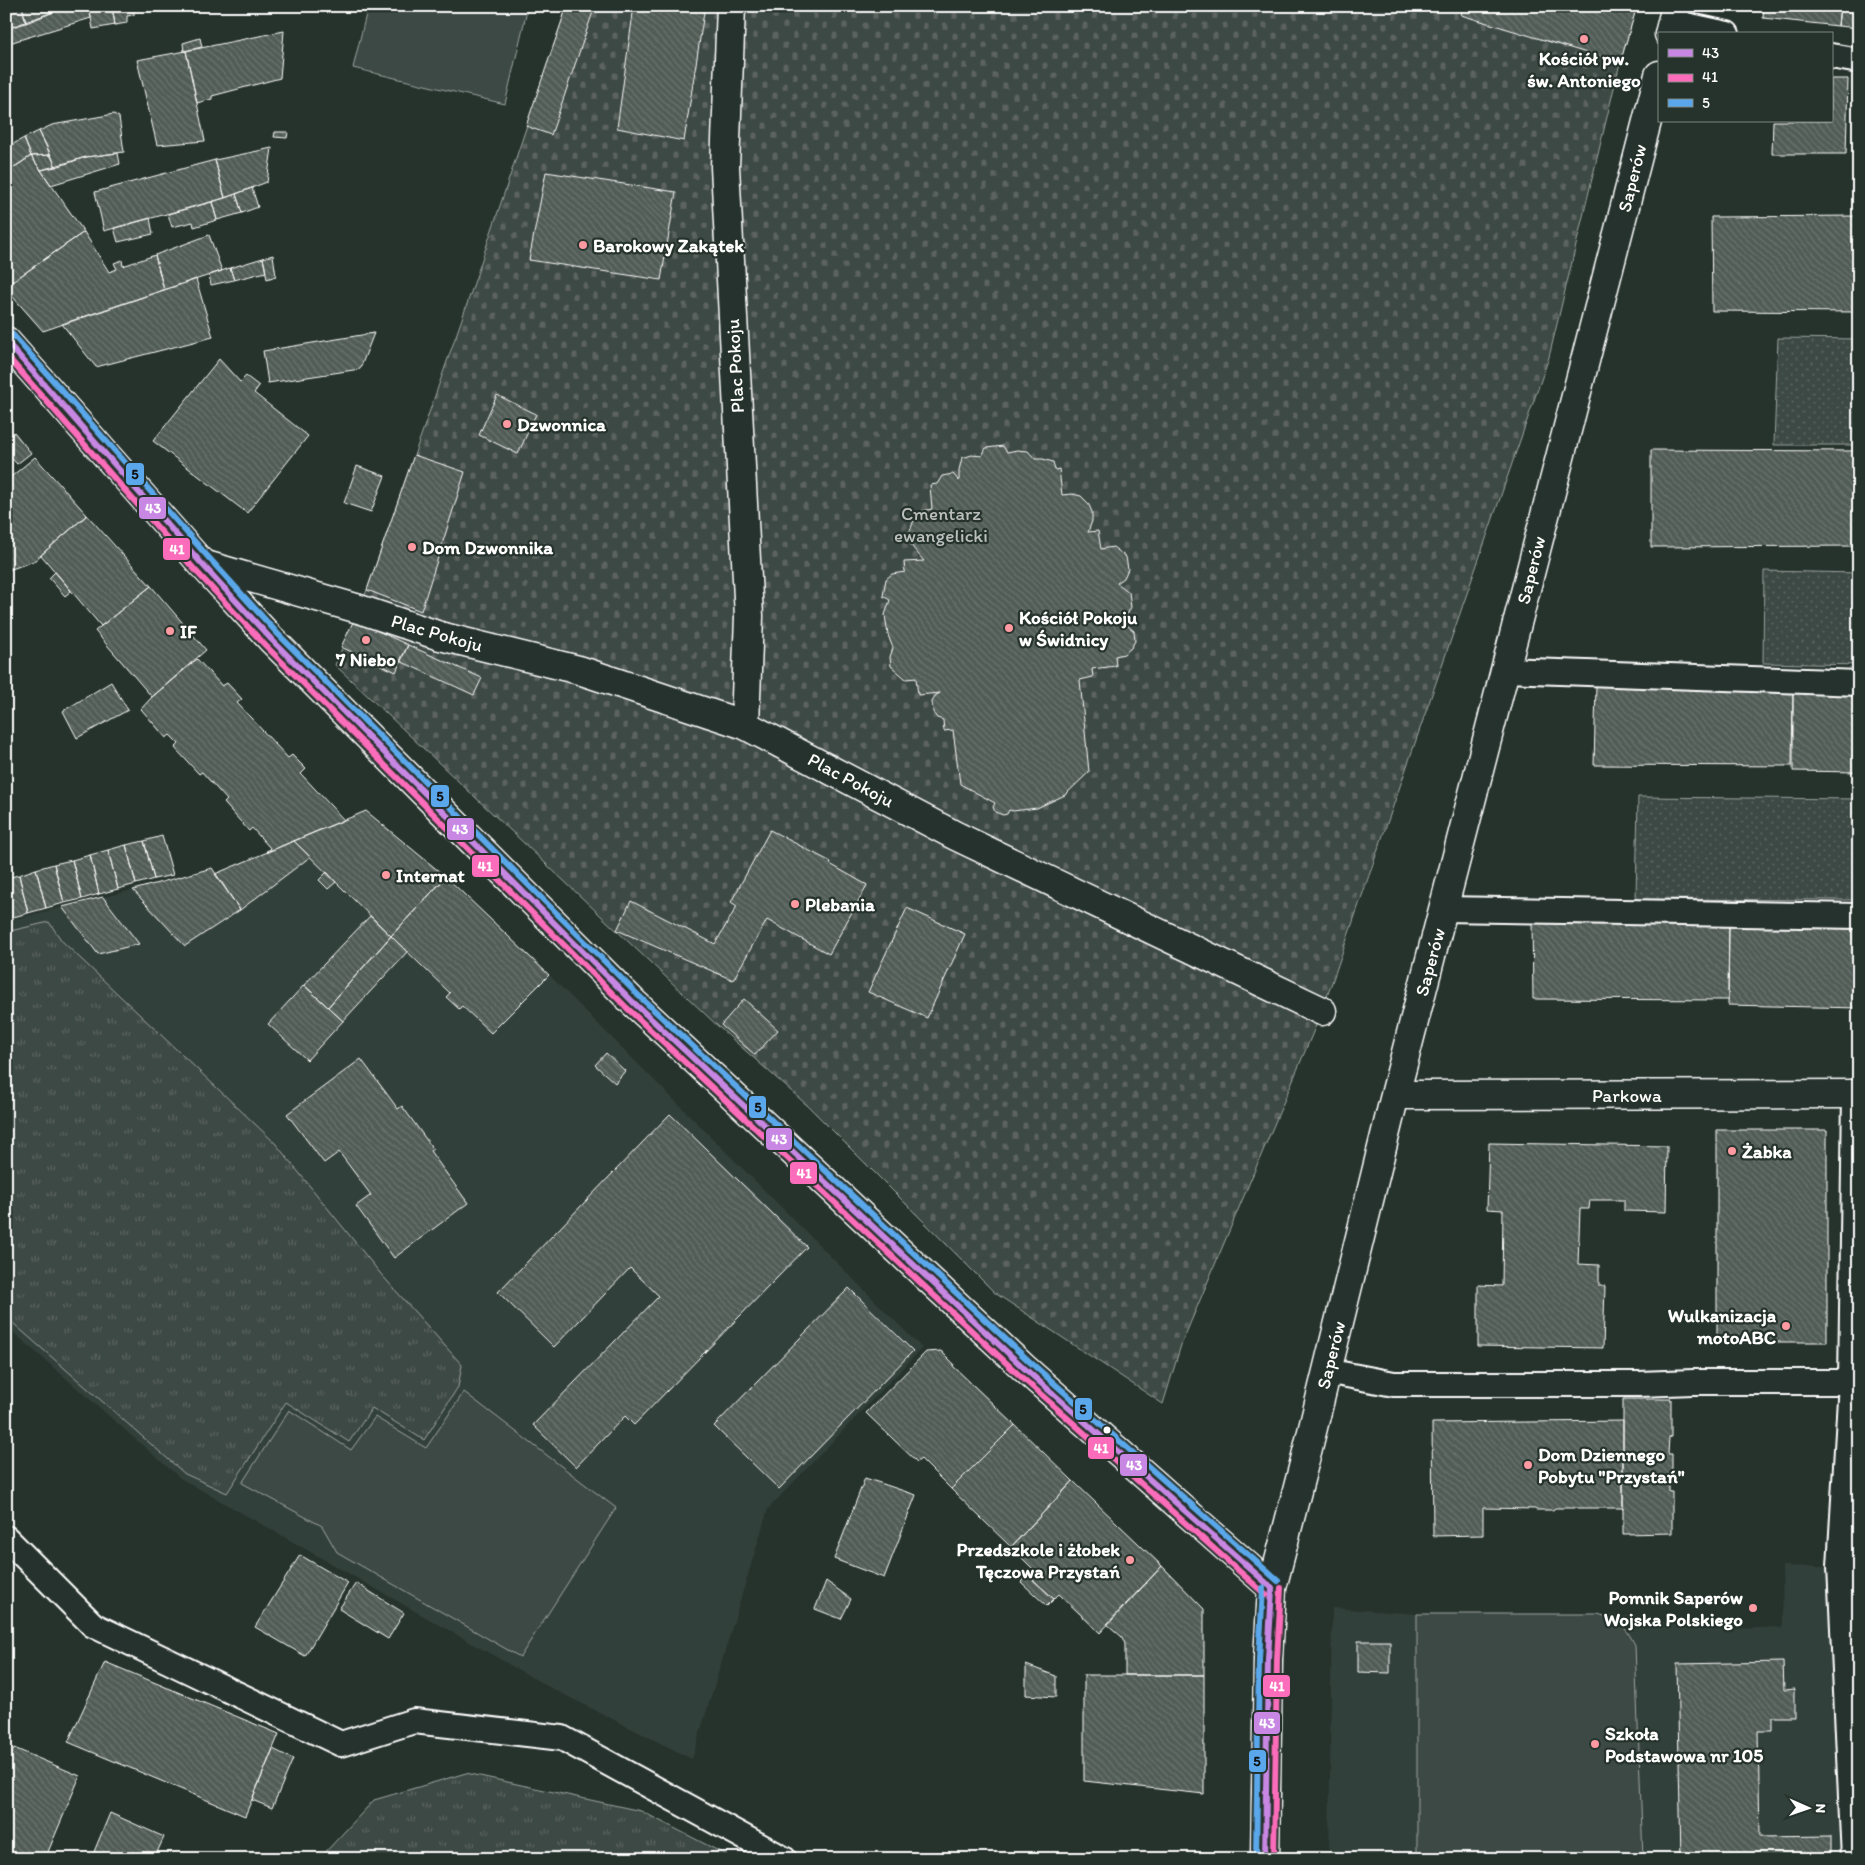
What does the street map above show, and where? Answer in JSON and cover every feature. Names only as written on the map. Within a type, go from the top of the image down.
[{"type":"street","name":"Plac Pokoju","points":[[731,6],[725,167],[749,616],[745,725]]},
{"type":"street","name":"Saperów","points":[[1265,1859],[1268,1670],[1272,1588],[1395,1095],[1658,79]]},
{"type":"street","points":[[6,341],[202,564],[271,639],[633,1002],[1024,1368],[1272,1588]]},
{"type":"street","name":"Plac Pokoju","points":[[202,564],[359,609],[440,636],[579,670],[745,725],[956,836],[1322,1011]]},
{"type":"street","name":"Parkowa","points":[[1395,1095],[1857,1094]]},
{"type":"lane","points":[[1673,21],[1719,32]]},
{"type":"lane","points":[[1832,56],[1859,61]]},
{"type":"lane","points":[[1505,670],[1859,683]]},
{"type":"lane","points":[[1444,909],[1859,916]]},
{"type":"lane","points":[[1854,1859],[1840,1566],[1855,1382],[1857,1094]]},
{"type":"lane","points":[[1326,1370],[1394,1384],[1855,1382]]},
{"type":"lane","points":[[6,1538],[93,1624],[341,1744],[414,1722],[562,1738],[784,1859]]},
{"type":"shaded area","points":[[366,811],[446,877],[549,975],[922,1348],[768,1509],[692,1759],[549,1687],[180,1478],[6,1326],[6,921],[133,890],[212,868],[215,873]]},
{"type":"shaded area","name":"Szkoła Podstawowa nr 105","points":[[1782,1566],[1859,1566],[1859,1859],[1329,1859],[1332,1608],[1417,1614],[1598,1614],[1638,1617],[1707,1630],[1783,1627]]},
{"type":"green space","points":[[368,6],[528,6],[505,104],[353,68]]},
{"type":"green space","name":"Cmentarz ewangelicki","points":[[567,6],[1637,6],[1620,63],[1549,357],[1322,1011],[1181,1345],[1163,1404],[995,1293],[808,1106],[721,1029],[335,665],[367,590],[465,310]]},
{"type":"green space","points":[[1778,338],[1859,339],[1859,445],[1774,445]]},
{"type":"green space","points":[[1764,571],[1859,573],[1859,665],[1763,663]]},
{"type":"green space","points":[[1638,797],[1859,799],[1859,900],[1636,899]]},
{"type":"green space","points":[[49,922],[62,941],[275,1143],[380,1273],[462,1365],[458,1387],[424,1440],[372,1408],[349,1442],[286,1402],[227,1493],[185,1474],[6,1317],[6,932]]},
{"type":"green space","points":[[464,1392],[616,1508],[520,1657],[337,1552],[322,1526],[242,1483],[289,1410],[351,1450],[375,1417],[426,1448]]},
{"type":"green space","points":[[1417,1614],[1598,1614],[1611,1619],[1624,1628],[1635,1645],[1643,1859],[1417,1859]]},
{"type":"green space","points":[[466,1773],[641,1811],[734,1859],[319,1859],[374,1800]]},
{"type":"building","points":[[6,6],[22,6],[26,23],[6,29]]},
{"type":"building","points":[[22,6],[69,6],[26,23]]},
{"type":"building","points":[[69,6],[89,6],[91,18],[6,44],[6,29]]},
{"type":"building","points":[[89,6],[112,6],[115,25],[93,29]]},
{"type":"building","points":[[112,6],[134,6],[134,15],[127,16],[127,23],[115,25]]},
{"type":"building","points":[[567,6],[595,6],[551,135],[526,126]]},
{"type":"building","points":[[634,6],[705,6],[684,141],[617,128]]},
{"type":"building","name":"Kościół pw. św. Antoniego","points":[[1464,6],[1637,6],[1620,63],[1461,15]]},
{"type":"building","points":[[1764,6],[1840,6],[1838,26],[1763,18]]},
{"type":"building","points":[[1840,6],[1859,6],[1859,28],[1838,26]]},
{"type":"building","points":[[284,31],[280,78],[212,96],[212,99],[197,103],[186,51]]},
{"type":"building","points":[[200,38],[202,47],[184,51],[183,43]]},
{"type":"building","points":[[186,51],[205,141],[157,145],[137,60]]},
{"type":"building","points":[[1832,79],[1848,79],[1846,154],[1772,154],[1773,122],[1832,122]]},
{"type":"building","points":[[114,114],[119,117],[124,152],[86,157],[56,167],[39,131],[52,125]]},
{"type":"building","points":[[39,131],[51,155],[31,156],[24,138]]},
{"type":"building","points":[[275,132],[288,132],[287,138],[274,137]]},
{"type":"building","points":[[24,138],[31,156],[8,171],[6,167],[6,148]]},
{"type":"building","points":[[272,148],[267,182],[225,198],[215,160]]},
{"type":"building","points":[[118,153],[120,164],[51,185],[41,170],[86,157]]},
{"type":"building","points":[[51,155],[56,167],[41,170],[31,156]]},
{"type":"building","points":[[31,156],[84,232],[6,286],[6,173]]},
{"type":"building","points":[[215,160],[225,198],[104,231],[95,192]]},
{"type":"building","points":[[546,172],[676,192],[661,280],[529,260]]},
{"type":"building","points":[[252,188],[258,207],[242,213],[236,194]]},
{"type":"building","points":[[236,194],[242,213],[217,220],[212,202]]},
{"type":"building","points":[[212,202],[217,220],[194,227],[193,222],[172,227],[168,214]]},
{"type":"building","points":[[1859,216],[1859,312],[1712,311],[1711,217]]},
{"type":"building","points":[[150,218],[153,234],[118,242],[114,228]]},
{"type":"building","points":[[84,232],[109,272],[117,269],[114,263],[122,260],[123,266],[155,255],[164,290],[43,331],[6,289],[6,286]]},
{"type":"building","points":[[209,235],[222,271],[164,290],[155,255]]},
{"type":"building","points":[[273,255],[276,276],[267,279],[263,258]]},
{"type":"building","points":[[263,258],[266,272],[234,280],[230,268]]},
{"type":"building","points":[[230,268],[234,280],[211,285],[209,275]]},
{"type":"building","points":[[196,279],[213,337],[96,367],[62,324]]},
{"type":"building","points":[[374,333],[360,369],[268,383],[263,351]]},
{"type":"building","points":[[219,359],[240,382],[246,376],[259,386],[254,393],[308,436],[247,513],[153,441]]},
{"type":"building","name":"Dzwonnica","points":[[497,395],[536,414],[518,454],[479,435]]},
{"type":"building","points":[[14,432],[31,453],[17,464],[6,452],[6,439]]},
{"type":"building","name":"Kościół Pokoju w Świdnicy","points":[[1003,446],[1007,452],[1017,450],[1028,451],[1035,459],[1053,462],[1055,470],[1059,469],[1062,495],[1072,494],[1081,496],[1088,503],[1092,512],[1092,521],[1088,532],[1098,531],[1101,549],[1113,547],[1126,557],[1128,569],[1124,578],[1117,583],[1129,592],[1131,607],[1126,617],[1121,620],[1134,631],[1135,641],[1124,654],[1115,656],[1116,666],[1092,669],[1093,677],[1080,680],[1089,772],[1065,795],[1037,808],[1009,810],[1007,814],[1003,815],[995,812],[993,807],[995,803],[960,784],[953,730],[944,731],[943,720],[937,718],[933,712],[932,702],[935,696],[940,693],[918,695],[916,678],[906,679],[891,666],[890,657],[893,648],[888,635],[885,615],[890,600],[883,596],[886,579],[892,574],[905,572],[904,562],[924,561],[909,540],[915,517],[921,511],[932,509],[930,485],[937,484],[942,476],[953,474],[959,481],[962,458],[972,455],[982,456],[986,448]]},
{"type":"building","points":[[1651,450],[1859,451],[1859,546],[1651,547]]},
{"type":"building","name":"Dom Dzwonnika","points":[[414,455],[465,472],[421,611],[367,590]]},
{"type":"building","points":[[35,457],[87,515],[34,561],[6,571],[6,481]]},
{"type":"building","points":[[357,466],[385,476],[371,512],[344,503]]},
{"type":"building","points":[[87,515],[151,586],[101,626],[41,555]]},
{"type":"building","points":[[55,572],[71,591],[65,596],[49,578]]},
{"type":"building","points":[[151,586],[206,650],[152,697],[95,631]]},
{"type":"building","points":[[354,620],[408,645],[396,672],[341,647]]},
{"type":"building","points":[[408,645],[482,678],[474,695],[400,661]]},
{"type":"building","points":[[197,659],[222,686],[227,683],[242,699],[237,703],[288,758],[292,755],[306,769],[301,774],[344,820],[266,851],[271,849],[252,828],[249,831],[224,803],[227,800],[202,772],[199,774],[175,748],[179,744],[170,735],[166,738],[141,709],[152,697]]},
{"type":"building","points":[[111,682],[128,710],[77,738],[63,711]]},
{"type":"building","points":[[1596,685],[1793,686],[1792,766],[1594,765]]},
{"type":"building","points":[[1793,692],[1859,693],[1859,772],[1793,771]]},
{"type":"building","name":"Internat","points":[[366,811],[446,877],[391,936],[294,841]]},
{"type":"building","name":"Plebania","points":[[770,830],[831,862],[830,864],[867,885],[829,954],[767,920],[733,980],[617,930],[631,901],[715,944],[737,906],[731,902]]},
{"type":"building","points":[[162,836],[173,875],[154,879],[144,841]]},
{"type":"building","points":[[144,841],[154,879],[136,884],[126,845]]},
{"type":"building","points":[[294,841],[310,857],[240,910],[215,874]]},
{"type":"building","points":[[126,845],[136,884],[118,889],[108,850]]},
{"type":"building","points":[[108,850],[118,889],[99,894],[90,855]]},
{"type":"building","points":[[90,855],[99,894],[82,899],[72,860]]},
{"type":"building","points":[[72,860],[82,899],[64,903],[54,864]]},
{"type":"building","points":[[54,864],[64,903],[46,908],[36,869]]},
{"type":"building","points":[[212,868],[240,910],[185,946],[133,890]]},
{"type":"building","points":[[36,869],[46,908],[28,913],[19,875]]},
{"type":"building","points":[[327,872],[336,882],[328,889],[319,880]]},
{"type":"building","points":[[19,875],[28,913],[10,918],[6,901],[6,878]]},
{"type":"building","points":[[446,877],[549,975],[491,1033],[462,1006],[459,1009],[446,997],[450,993],[391,936]]},
{"type":"building","points":[[103,897],[139,944],[98,954],[62,907]]},
{"type":"building","points":[[6,901],[10,918],[6,919]]},
{"type":"building","points":[[907,908],[965,934],[927,1018],[868,992]]},
{"type":"building","points":[[370,916],[391,936],[328,1007],[304,985]]},
{"type":"building","points":[[1532,920],[1729,920],[1728,1000],[1533,999]]},
{"type":"building","points":[[1729,926],[1859,927],[1859,1008],[1728,1005]]},
{"type":"building","points":[[391,936],[407,952],[343,1021],[328,1007]]},
{"type":"building","points":[[304,985],[343,1021],[307,1060],[268,1024]]},
{"type":"building","points":[[744,999],[778,1030],[755,1055],[721,1025]]},
{"type":"building","points":[[606,1053],[625,1071],[615,1083],[595,1065]]},
{"type":"building","points":[[361,1059],[398,1109],[402,1106],[433,1149],[430,1151],[468,1203],[394,1258],[356,1206],[371,1195],[339,1152],[324,1163],[287,1114]]},
{"type":"building","points":[[670,1114],[807,1247],[634,1425],[625,1416],[576,1467],[533,1425],[659,1296],[630,1268],[554,1347],[498,1292]]},
{"type":"building","points":[[1717,1130],[1827,1130],[1827,1342],[1717,1342]]},
{"type":"building","points":[[1489,1143],[1667,1146],[1666,1212],[1624,1211],[1624,1200],[1590,1200],[1589,1209],[1580,1209],[1578,1264],[1599,1265],[1599,1286],[1605,1286],[1603,1348],[1478,1346],[1478,1285],[1502,1286],[1503,1210],[1487,1209]]},
{"type":"building","points":[[849,1288],[913,1351],[779,1489],[714,1426]]},
{"type":"building","points":[[941,1351],[954,1364],[953,1366],[1015,1425],[951,1489],[921,1459],[917,1462],[866,1413],[926,1352]]},
{"type":"building","points":[[1623,1399],[1671,1399],[1671,1437],[1669,1437],[1668,1454],[1672,1454],[1672,1474],[1669,1474],[1669,1492],[1672,1492],[1672,1533],[1623,1534]]},
{"type":"building","name":"Dom Dziennego Pobytu \"Przystań\"","points":[[1623,1421],[1623,1508],[1555,1508],[1553,1510],[1536,1510],[1483,1508],[1483,1535],[1433,1536],[1432,1423]]},
{"type":"building","points":[[1015,1425],[1073,1481],[1011,1547],[951,1489]]},
{"type":"building","points":[[865,1478],[916,1495],[884,1578],[834,1559]]},
{"type":"building","points":[[1073,1481],[1162,1566],[1100,1633],[1059,1594],[1054,1599],[1028,1575],[1033,1569],[1011,1547]]},
{"type":"building","points":[[300,1555],[348,1583],[305,1656],[255,1627]]},
{"type":"building","points":[[1162,1566],[1204,1609],[1204,1675],[1125,1675],[1125,1644],[1122,1637],[1107,1624]]},
{"type":"building","points":[[1028,1575],[1054,1599],[1047,1606],[1021,1582]]},
{"type":"building","points":[[826,1581],[851,1599],[841,1619],[815,1609]]},
{"type":"building","points":[[356,1583],[404,1613],[388,1639],[339,1609]]},
{"type":"building","points":[[1358,1641],[1390,1641],[1390,1673],[1358,1672]]},
{"type":"building","points":[[105,1662],[279,1734],[245,1816],[68,1742]]},
{"type":"building","points":[[1783,1662],[1784,1690],[1794,1689],[1794,1717],[1772,1717],[1772,1731],[1758,1731],[1760,1837],[1831,1836],[1831,1859],[1681,1859],[1677,1664]]},
{"type":"building","points":[[1026,1665],[1056,1676],[1056,1697],[1026,1695]]},
{"type":"building","points":[[1084,1675],[1204,1675],[1204,1794],[1084,1781]]},
{"type":"building","points":[[14,1748],[80,1776],[45,1859],[6,1859],[6,1767]]},
{"type":"building","points":[[273,1749],[293,1759],[272,1808],[252,1800]]},
{"type":"building","points":[[110,1813],[164,1837],[154,1859],[91,1859]]},
{"type":"transit line","name":"5","points":[[13,335],[277,633],[639,996],[1030,1362],[1278,1581]]},
{"type":"transit line","name":"43","points":[[6,341],[202,564],[271,639],[633,1002],[1024,1368],[1272,1588]]},
{"type":"transit line","name":"41","points":[[6,355],[195,570],[265,645],[627,1008],[1018,1374],[1266,1595]]},
{"type":"transit line","name":"5","points":[[1256,1859],[1259,1659],[1263,1588]]},
{"type":"transit line","name":"43","points":[[1265,1859],[1268,1659],[1272,1588]]},
{"type":"transit line","name":"41","points":[[1274,1859],[1277,1659],[1281,1588]]},
{"type":"place","name":"Kościół pw. św. Antoniego","points":[[1584,39]]},
{"type":"place","name":"Barokowy Zakątek","points":[[583,245]]},
{"type":"place","name":"Dzwonnica","points":[[507,424]]},
{"type":"place","name":"Dom Dzwonnika","points":[[412,547]]},
{"type":"place","name":"Kościół Pokoju w Świdnicy","points":[[1009,628]]},
{"type":"place","name":"IF","points":[[170,631]]},
{"type":"place","name":"7 Niebo","points":[[366,640]]},
{"type":"place","name":"Internat","points":[[386,875]]},
{"type":"place","name":"Plebania","points":[[795,904]]},
{"type":"place","name":"Żabka","points":[[1732,1151]]},
{"type":"place","name":"Wulkanizacja motoABC","points":[[1786,1326]]},
{"type":"place","name":"Dom Dziennego Pobytu \"Przystań\"","points":[[1528,1465]]},
{"type":"place","name":"Przedszkole i żłobek Tęczowa Przystań","points":[[1130,1560]]},
{"type":"place","name":"Pomnik Saperów Wojska Polskiego","points":[[1753,1608]]},
{"type":"place","name":"Szkoła Podstawowa nr 105","points":[[1595,1744]]}]
